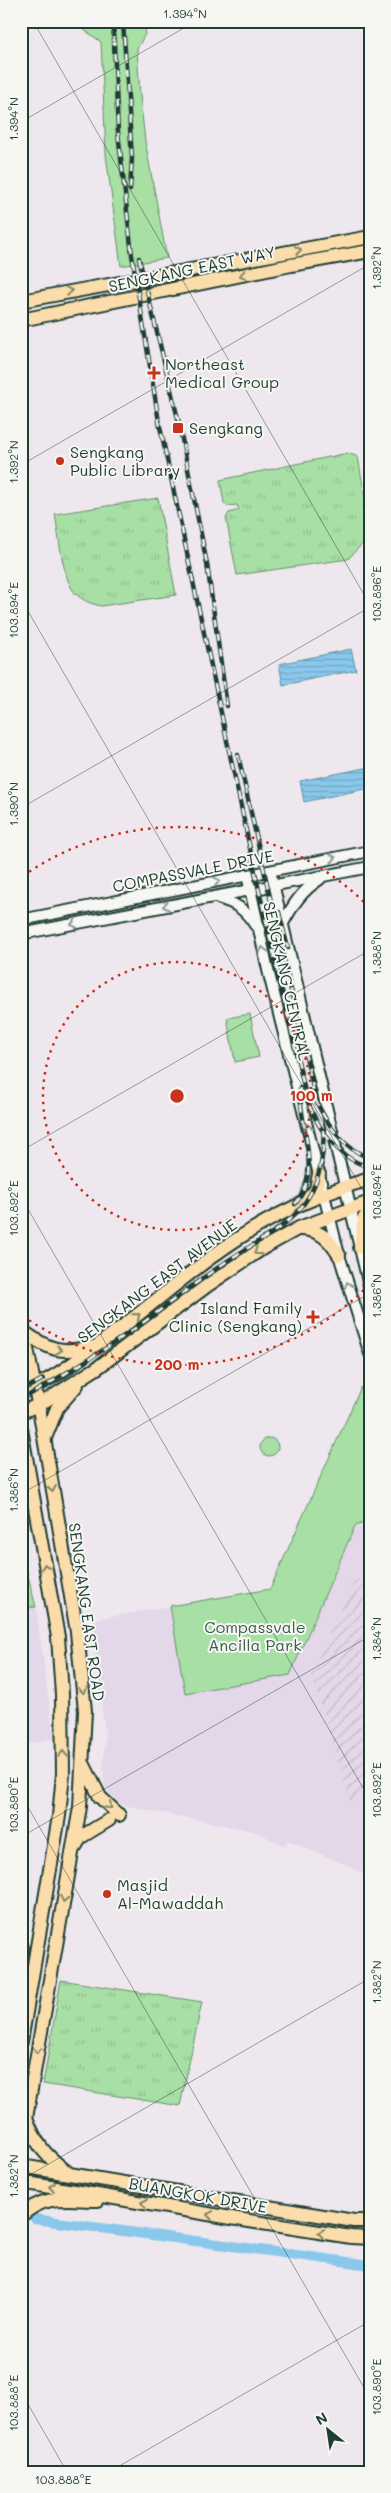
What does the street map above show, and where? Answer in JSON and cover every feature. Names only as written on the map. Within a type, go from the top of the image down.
[{"type":"main road","name":"SENGKANG EAST WAY","points":[[21,301],[370,237]]},
{"type":"main road","name":"SENGKANG EAST WAY","points":[[21,320],[291,265],[370,251]]},
{"type":"main road","points":[[304,1202],[316,1189],[320,1174]]},
{"type":"main road","name":"SENGKANG EAST AVENUE","points":[[21,1391],[35,1387],[98,1346],[219,1251],[304,1202],[370,1179]]},
{"type":"main road","name":"SENGKANG EAST AVENUE","points":[[21,1412],[39,1405],[85,1376],[135,1342],[236,1266],[299,1228],[370,1202]]},
{"type":"main road","points":[[360,1248],[364,1218],[370,1209]]},
{"type":"main road","points":[[299,1228],[316,1231],[326,1237],[339,1255]]},
{"type":"main road","name":"SENGKANG EAST ROAD","points":[[21,1319],[39,1405],[77,1632],[85,1711],[84,1765],[73,1851],[21,2147]]},
{"type":"main road","points":[[24,1332],[42,1346],[57,1351],[74,1351],[98,1346]]},
{"type":"main road","points":[[44,1441],[57,1408],[85,1376]]},
{"type":"main road","name":"SENGKANG EAST ROAD","points":[[21,1429],[24,1456],[58,1637],[62,1694],[63,1774],[59,1816],[21,2042]]},
{"type":"main road","points":[[73,1851],[82,1837],[114,1817],[100,1797],[84,1765]]},
{"type":"main road","points":[[26,2118],[36,2142],[48,2158],[67,2172]]},
{"type":"main road","name":"BUANGKOK DRIVE","points":[[21,2166],[67,2172],[354,2221],[370,2220]]},
{"type":"main road","name":"BUANGKOK DRIVE","points":[[21,2182],[118,2197],[249,2222],[370,2238]]},
{"type":"main road","points":[[21,2216],[30,2208],[47,2199],[99,2200],[118,2197]]},
{"type":"street","name":"COMPASSVALE DRIVE","points":[[21,920],[370,851]]},
{"type":"street","name":"COMPASSVALE DRIVE","points":[[21,934],[370,867]]},
{"type":"street","name":"SENGKANG CENTRAL","points":[[270,871],[370,1290]]},
{"type":"street","name":"SENGKANG CENTRAL","points":[[247,875],[259,931],[320,1174],[323,1194],[339,1255],[370,1354]]},
{"type":"street","points":[[282,925],[294,903],[304,890],[324,876]]},
{"type":"street","points":[[214,897],[236,903],[248,914],[259,931]]},
{"type":"shaded area","points":[[370,1521],[370,1879],[353,1868],[287,1840],[286,1846],[253,1831],[122,1805],[112,1797],[105,1786],[103,1775],[105,1733],[91,1620],[170,1606],[186,1693],[290,1675],[355,1526]]},
{"type":"shaded area","points":[[370,1576],[370,1797],[351,1803],[311,1673],[354,1581]]},
{"type":"shaded area","points":[[36,1607],[54,1738],[21,1746],[21,1608]]},
{"type":"green space","points":[[72,21],[147,21],[145,34],[137,49],[140,96],[145,141],[167,258],[121,266],[106,155],[101,42]]},
{"type":"green space","points":[[348,453],[358,457],[370,527],[366,540],[348,559],[237,575],[226,518],[229,513],[239,510],[237,505],[228,506],[224,503],[220,480]]},
{"type":"green space","points":[[158,498],[176,595],[101,606],[88,602],[76,594],[67,579],[64,568],[55,514]]},
{"type":"green space","points":[[250,1014],[259,1057],[235,1062],[227,1018]]},
{"type":"green space","name":"Compassvale Ancilla Park","points":[[361,1387],[370,1421],[370,1521],[355,1526],[290,1675],[185,1693],[170,1606],[270,1589]]},
{"type":"green space","points":[[269,1438],[275,1441],[278,1447],[275,1453],[269,1456],[263,1453],[260,1447],[263,1441]]},
{"type":"green space","points":[[21,1549],[22,1552],[36,1607],[21,1608]]},
{"type":"green space","points":[[61,1980],[202,2002],[180,2106],[43,2084]]},
{"type":"water","points":[[351,649],[356,670],[283,685],[279,664]]},
{"type":"water","points":[[370,767],[370,788],[304,802],[300,781]]},
{"type":"waterway","points":[[35,2219],[370,2265]]},
{"type":"railway","points":[[113,21],[118,132],[132,255],[159,422],[258,886],[307,1100],[323,1132],[339,1150],[348,1157],[370,1167]]},
{"type":"railway","points":[[123,21],[132,158],[130,190]]},
{"type":"railway","points":[[139,258],[178,419],[207,564],[227,706]]},
{"type":"railway","points":[[238,755],[316,1101],[337,1135],[352,1149],[370,1158]]},
{"type":"railway","points":[[279,912],[288,948]]},
{"type":"railway","points":[[295,1204],[303,1191],[309,1163],[300,1088]]},
{"type":"railway","points":[[21,1400],[120,1339],[234,1256],[292,1218],[309,1196],[319,1173],[323,1130]]},
{"type":"railway","points":[[21,1391],[43,1379]]},
{"type":"place","name":"Northeast Medical Group","points":[[154,373]]},
{"type":"place","name":"Sengkang","points":[[178,428]]},
{"type":"place","name":"Sengkang Public Library","points":[[60,461]]},
{"type":"place","name":"Island Family Clinic (Sengkang)","points":[[313,1317]]},
{"type":"place","name":"Masjid Al-Mawaddah","points":[[107,1894]]}]
